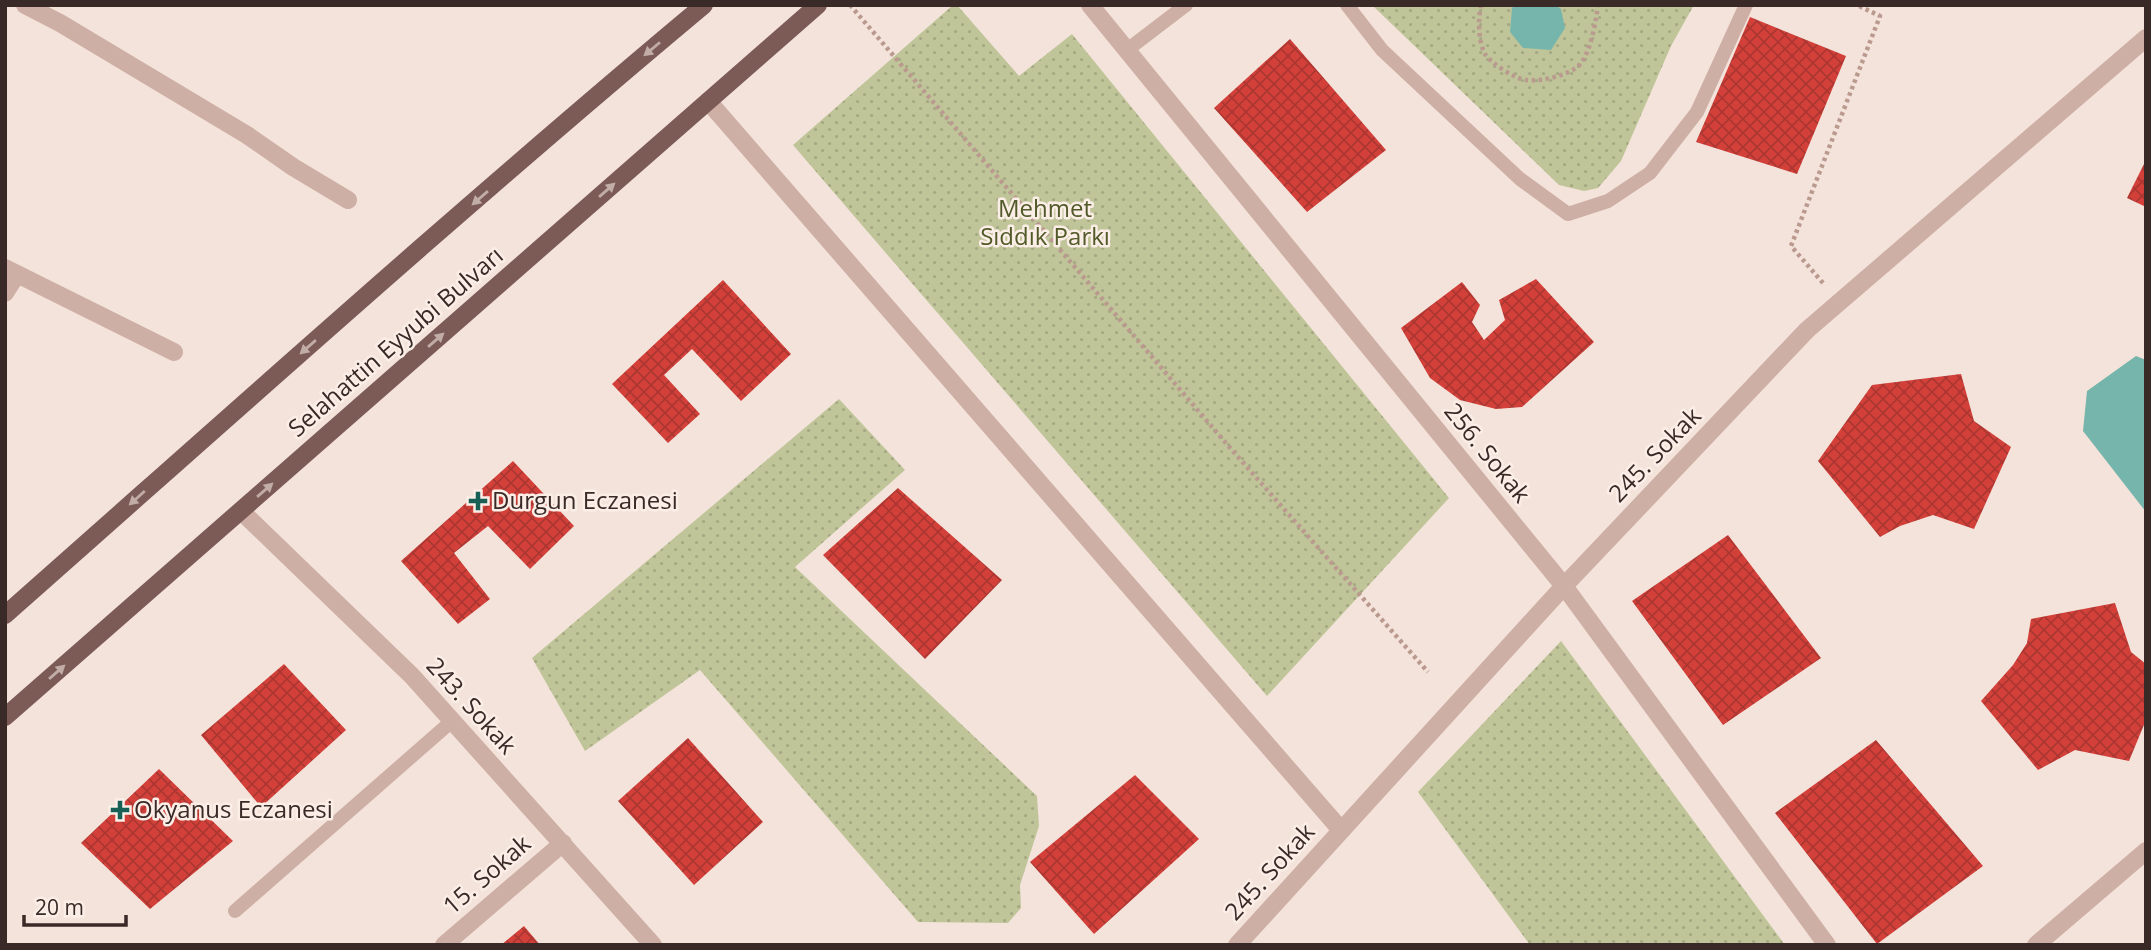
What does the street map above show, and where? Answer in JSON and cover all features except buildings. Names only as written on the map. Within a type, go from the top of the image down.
[{"type":"main road","points":[[5,615],[255,393],[704,5]]},
{"type":"main road","name":"Selahattin Eyyubi Bulvarı","points":[[5,717],[818,5]]},
{"type":"street","points":[[25,5],[60,23],[247,135],[348,200]]},
{"type":"street","name":"256. Sokak","points":[[1090,5],[1564,586],[1828,945]]},
{"type":"street","name":"245. Sokak","points":[[1237,945],[1564,586],[1807,330],[2146,38]]},
{"type":"street","points":[[708,101],[1341,830]]},
{"type":"street","points":[[5,293],[11,271],[174,352]]},
{"type":"street","name":"243. Sokak","points":[[241,511],[412,676],[653,945]]},
{"type":"street","name":"15. Sokak","points":[[444,945],[563,843]]},
{"type":"street","points":[[2036,945],[2146,851]]},
{"type":"lane","points":[[1126,50],[1186,5]]},
{"type":"lane","points":[[1347,5],[1391,59],[1520,179],[1568,214],[1608,201],[1650,173],[1697,112],[1746,5]]},
{"type":"lane","points":[[235,911],[452,721]]},
{"type":"path","points":[[850,5],[1230,449],[1427,672]]},
{"type":"path","points":[[1481,5],[1479,21],[1485,54],[1511,75],[1526,80],[1565,75],[1581,63],[1595,30],[1598,5]]},
{"type":"path","points":[[1840,302],[1791,246],[1880,16],[1857,5]]},
{"type":"green space","name":"Mehmet Sıddık Parkı","points":[[953,5],[957,5],[1019,76],[1072,34],[1449,498],[1267,696],[793,145]]},
{"type":"green space","points":[[1372,5],[1694,5],[1671,46],[1621,161],[1598,188],[1584,191],[1559,185]]},
{"type":"green space","points":[[839,399],[905,470],[795,567],[1037,796],[1039,826],[1020,885],[1021,908],[1008,923],[918,922],[700,670],[585,751],[532,658]]},
{"type":"green space","points":[[1561,641],[1785,945],[1530,945],[1418,792]]},
{"type":"water","points":[[1515,5],[1555,5],[1561,9],[1565,28],[1551,50],[1523,48],[1510,32],[1512,8]]},
{"type":"water","points":[[2136,356],[2146,360],[2146,512],[2083,431],[2087,391]]},
{"type":"place","name":"Durgun Eczanesi","points":[[478,501]]},
{"type":"place","name":"Okyanus Eczanesi","points":[[120,810]]}]
